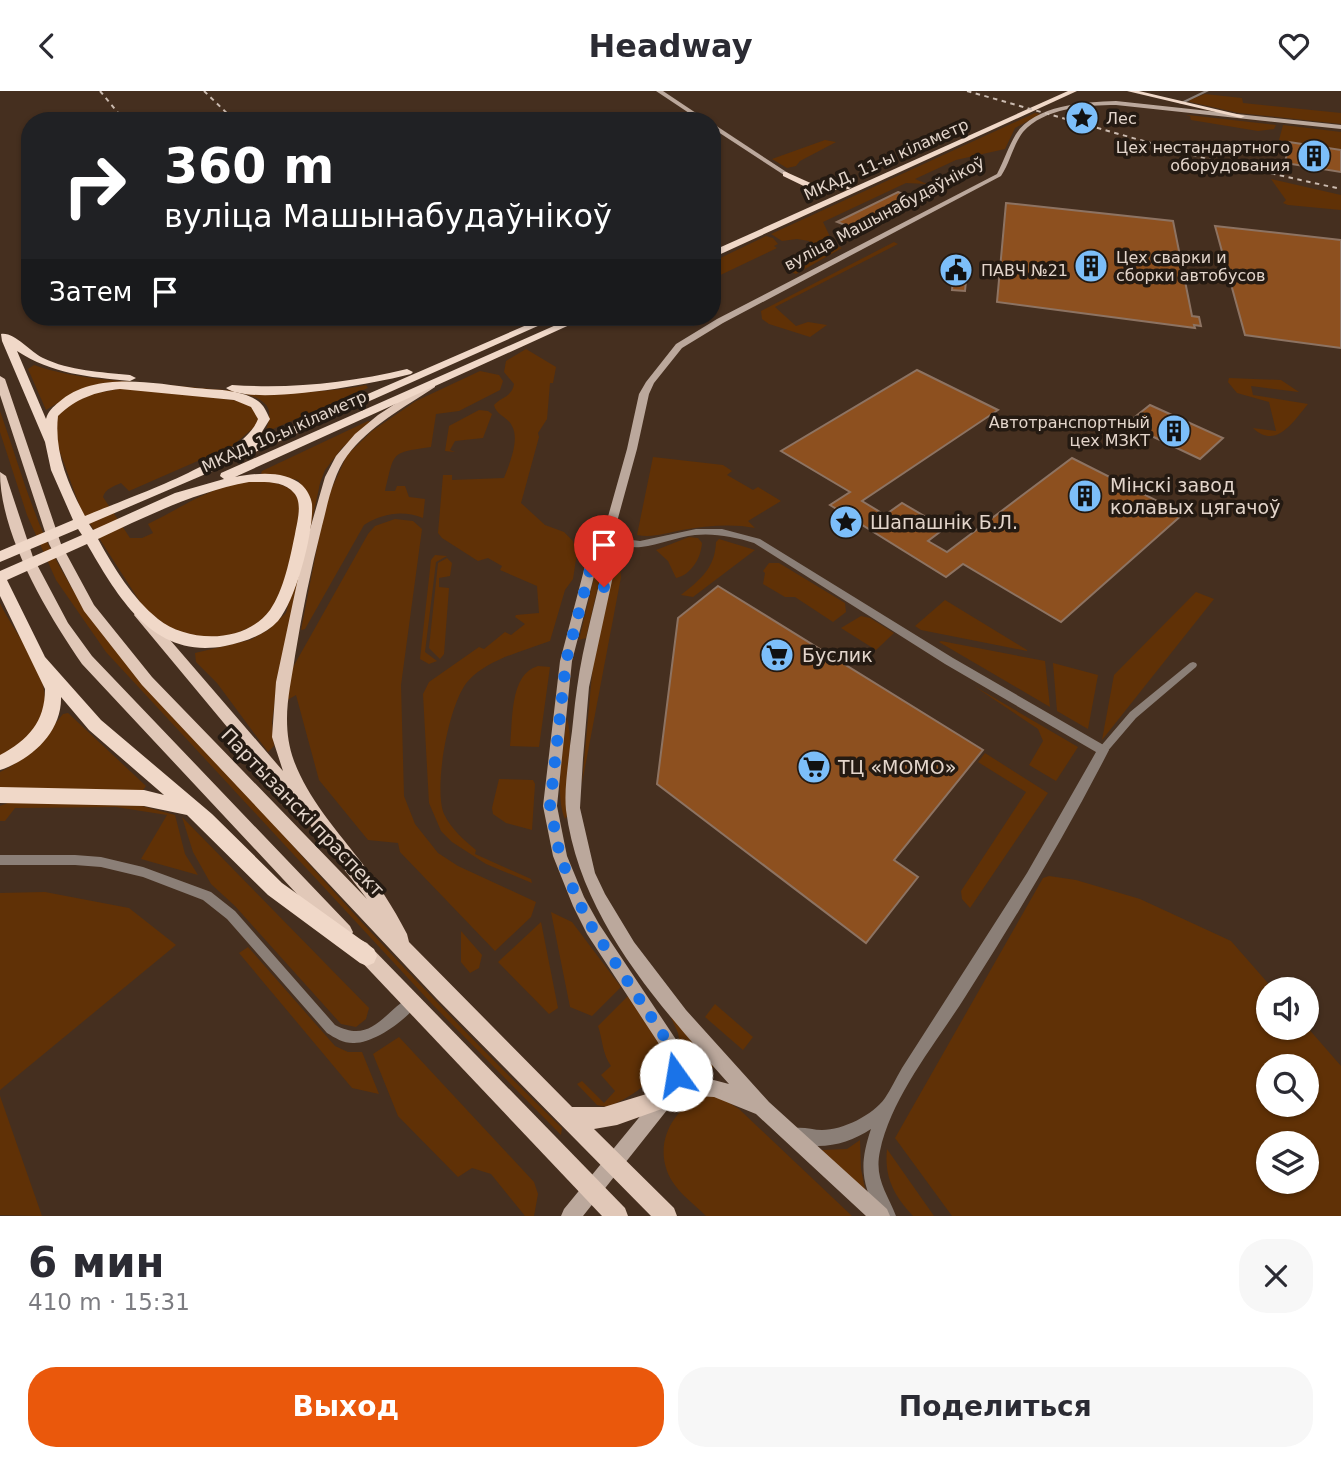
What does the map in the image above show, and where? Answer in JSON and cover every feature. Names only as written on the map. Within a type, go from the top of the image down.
[{"type":"highway","name":"МКАД, 11-ы кіламетр","points":[[721,242],[802,202],[849,185],[1060,91]]},
{"type":"highway","name":"МКАД, 11-ы кіламетр","points":[[721,251],[1074,91]]},
{"type":"highway","points":[[1130,91],[1241,116]]},
{"type":"highway","points":[[1161,108],[1173,105],[1168,100]]},
{"type":"highway","points":[[786,174],[814,188],[849,185]]},
{"type":"highway","points":[[786,174],[801,188],[802,202]]},
{"type":"highway","name":"МКАД, 10-ы кіламетр","points":[[0,557],[532,326]]},
{"type":"highway","name":"МКАД, 10-ы кіламетр","points":[[0,579],[562,326]]},
{"type":"highway","points":[[2,331],[30,358],[59,368],[95,375],[248,390],[298,391],[349,387],[450,362]]},
{"type":"highway","points":[[2,331],[52,448],[74,510],[131,602],[168,635],[198,642],[218,642],[243,636],[266,622],[280,607],[289,585],[306,504],[303,496],[293,485],[272,479],[244,479],[170,501]]},
{"type":"highway","points":[[52,448],[52,415],[76,397],[99,389],[140,386],[233,396],[251,401],[262,412],[262,425],[239,448],[209,467]]},
{"type":"highway","points":[[0,579],[41,662],[53,689],[55,702],[50,720],[30,747],[0,763]]},
{"type":"highway","points":[[41,662],[95,725],[206,820],[275,889],[367,955]]},
{"type":"highway","points":[[0,795],[144,798],[188,808],[206,820]]},
{"type":"main road","points":[[659,91],[691,112]]},
{"type":"main road","name":"вуліца Машынабудаўнікоў","points":[[721,320],[995,177],[1002,172],[1019,134],[1033,122],[1082,105],[1115,103],[1341,127]]},
{"type":"main road","points":[[721,131],[786,174]]},
{"type":"main road","name":"вуліца Машынабудаўнікоў","points":[[668,1095],[676,1075],[669,1044],[593,929],[578,901],[560,856],[550,806],[566,661],[595,551],[607,540],[644,394],[661,366],[679,346],[712,326]]},
{"type":"main road","name":"Партызанскі праспект","points":[[0,379],[55,544],[89,608],[146,681],[565,1116],[666,1216]]},
{"type":"main road","points":[[323,828],[296,787],[279,725],[285,675],[321,505],[330,477],[347,449],[383,417],[433,383]]},
{"type":"main road","points":[[0,476],[27,557],[63,626],[87,660],[617,1216]]},
{"type":"main road","name":"вуліца Машынабудаўнікоў","points":[[607,540],[612,553],[583,687],[573,808],[588,873],[628,947],[655,986],[763,1108]]},
{"type":"main road","points":[[131,602],[168,650],[346,854],[382,904],[408,954]]},
{"type":"main road","points":[[565,1116],[578,1120],[600,1118],[705,1085],[722,1088],[763,1108],[880,1216]]},
{"type":"main road","points":[[571,1216],[668,1095]]},
{"type":"street","points":[[1181,103],[1207,91]]},
{"type":"street","points":[[607,540],[639,546],[708,531],[732,533],[757,541],[939,654],[1103,750]]},
{"type":"street","points":[[888,1216],[877,1198],[871,1179],[870,1161],[889,1105],[1042,864],[1103,750],[1133,715],[1193,665]]},
{"type":"street","points":[[0,860],[101,862],[143,872],[207,896],[231,915],[331,1028],[342,1036],[366,1037],[382,1028],[412,1002]]},
{"type":"street","points":[[793,1135],[819,1140],[838,1139],[867,1125],[889,1105]]},
{"type":"shaded area","points":[[1205,94],[1242,98],[1243,103],[1341,113],[1341,124],[1239,113],[1189,100]]},
{"type":"shaded area","points":[[1035,113],[1041,114],[1015,128],[1005,149],[956,160],[915,179],[927,184],[906,183],[823,222],[834,245],[842,248],[796,274],[789,271],[815,257],[809,241],[782,241],[771,234]]},
{"type":"shaded area","points":[[1186,115],[1276,125],[1274,129],[1258,131],[1191,120],[1190,116]]},
{"type":"shaded area","points":[[1283,125],[1341,132],[1341,150],[1279,140]]},
{"type":"shaded area","points":[[825,140],[836,142],[800,161],[796,166],[787,168],[772,159]]},
{"type":"shaded area","points":[[1271,179],[1341,195],[1341,210],[1283,203],[1286,200]]},
{"type":"shaded area","points":[[766,236],[773,238],[778,244],[774,246],[777,248],[721,275],[721,258]]},
{"type":"shaded area","points":[[894,242],[898,244],[775,307],[796,326],[808,322],[827,325],[810,337],[769,324],[762,319],[761,311]]},
{"type":"shaded area","points":[[526,349],[556,367],[553,383],[550,383],[547,419],[538,433],[521,503],[545,525],[564,532],[573,541],[577,553],[573,579],[565,590],[550,641],[486,666],[469,680],[462,690],[449,724],[440,785],[444,814],[462,838],[476,850],[475,854],[531,879],[532,883],[486,864],[452,842],[441,831],[429,803],[423,694],[429,682],[479,647],[484,649],[505,632],[511,635],[525,624],[515,617],[516,615],[539,613],[537,586],[500,570],[502,566],[488,558],[478,561],[438,533],[443,475],[452,475],[452,480],[504,478],[515,438],[510,423],[494,405],[513,388],[514,384],[504,372],[506,361]]},
{"type":"shaded area","points":[[34,365],[95,378],[235,391],[313,392],[366,385],[368,388],[266,432],[269,416],[267,406],[258,399],[235,392],[141,383],[66,398],[46,410],[28,369]]},
{"type":"shaded area","points":[[480,371],[499,375],[503,381],[500,390],[459,411],[436,414],[431,447],[401,453],[393,461],[385,491],[395,491],[397,486],[405,486],[409,497],[425,499],[423,518],[393,514],[364,525],[305,629],[301,630],[326,501],[347,455],[372,431],[416,401]]},
{"type":"shaded area","points":[[1229,378],[1281,380],[1299,392],[1251,386],[1253,395],[1308,404],[1284,431],[1277,435],[1261,434],[1253,428],[1276,431],[1269,402],[1237,393],[1228,382]]},
{"type":"shaded area","points":[[118,389],[142,389],[241,401],[256,412],[258,424],[232,446],[129,491],[121,483],[108,490],[103,497],[130,538],[142,538],[153,533],[148,524],[196,499],[231,485],[267,481],[294,492],[299,501],[299,521],[280,597],[277,604],[257,624],[235,634],[212,639],[177,634],[144,608],[81,510],[53,433],[59,410],[87,395]]},
{"type":"shaded area","points":[[479,410],[492,414],[483,438],[455,441],[450,450],[455,452],[445,451],[449,426]]},
{"type":"shaded area","points":[[0,411],[34,511],[51,550],[82,604],[105,637],[155,697],[237,783],[373,934],[447,1013],[562,1128],[561,1135],[432,1004],[106,652],[56,580],[27,515],[0,432]]},
{"type":"shaded area","points":[[368,421],[371,422],[342,448],[325,470],[320,483],[276,692],[272,722],[274,746],[268,752],[217,683],[196,662],[195,653],[250,640],[268,630],[286,613],[302,552],[311,500],[298,480],[261,474],[262,471]]},
{"type":"shaded area","points":[[653,457],[723,465],[732,471],[727,475],[753,490],[758,487],[781,501],[748,521],[755,528],[718,526],[654,536],[637,535]]},
{"type":"shaded area","points":[[395,519],[413,521],[422,529],[401,685],[404,796],[415,824],[438,853],[458,866],[536,902],[531,917],[495,951],[400,852],[398,843],[368,840],[319,780],[296,695],[284,702],[288,676],[368,534],[375,526]]},
{"type":"shaded area","points":[[689,537],[698,538],[702,543],[700,554],[691,570],[676,578],[668,561],[656,550]]},
{"type":"shaded area","points":[[719,539],[755,550],[693,597],[681,595],[706,572]]},
{"type":"shaded area","points":[[435,555],[447,556],[436,562],[425,652],[437,661],[429,664],[420,659],[431,560]]},
{"type":"shaded area","points":[[447,558],[452,563],[450,576],[439,578],[439,587],[449,588],[444,654],[440,659],[429,648],[438,563]]},
{"type":"shaded area","points":[[769,563],[779,563],[845,603],[846,612],[833,622],[795,597],[785,597],[763,584],[763,571]]},
{"type":"shaded area","points":[[615,564],[620,568],[621,577],[582,783],[594,653]]},
{"type":"shaded area","points":[[597,565],[603,565],[586,638],[579,640]]},
{"type":"shaded area","points":[[1196,592],[1214,599],[1102,740],[1114,675]]},
{"type":"shaded area","points":[[945,600],[1027,651],[921,630],[915,626]]},
{"type":"shaded area","points":[[0,603],[36,666],[45,699],[43,716],[34,732],[0,759]]},
{"type":"shaded area","points":[[861,616],[870,618],[894,633],[876,650],[841,628]]},
{"type":"shaded area","points":[[939,642],[1045,661],[1050,707]]},
{"type":"shaded area","points":[[1053,663],[1098,675],[1088,729],[1057,711]]},
{"type":"shaded area","points":[[538,666],[550,667],[539,747],[510,746],[517,689],[522,678]]},
{"type":"shaded area","points":[[974,686],[1078,747],[1056,781],[1029,765],[1043,741],[1038,729]]},
{"type":"shaded area","points":[[68,713],[146,786],[143,790],[0,790],[0,772],[27,754],[63,714]]},
{"type":"shaded area","points":[[567,717],[570,753],[568,815],[565,819],[560,783]]},
{"type":"shaded area","points":[[985,753],[1048,793],[970,908],[962,899],[961,891],[1026,792],[978,762]]},
{"type":"shaded area","points":[[499,779],[533,780],[532,830],[506,823],[493,814]]},
{"type":"shaded area","points":[[21,798],[142,806],[175,815],[185,854],[198,875],[141,859],[167,815],[116,807],[15,808],[5,821],[0,821],[0,806]]},
{"type":"shaded area","points":[[182,817],[369,1008],[366,1019],[356,1027],[341,1024],[235,906],[211,884],[193,852]]},
{"type":"shaded area","points":[[1049,876],[1076,880],[1140,899],[1231,941],[1262,977],[1256,977],[1256,1040],[1318,1040],[1341,1066],[1341,1216],[952,1216],[895,1138],[1043,878]]},
{"type":"shaded area","points":[[45,892],[129,908],[176,945],[0,1090],[0,893]]},
{"type":"shaded area","points":[[551,912],[572,922],[621,987],[592,1016],[570,1007]]},
{"type":"shaded area","points":[[541,922],[558,1008],[549,1014],[498,962]]},
{"type":"shaded area","points":[[461,931],[482,955],[479,968],[470,973],[461,962]]},
{"type":"shaded area","points":[[248,947],[335,1046],[348,1052],[362,1052],[379,1094],[352,1088],[239,953]]},
{"type":"shaded area","points":[[628,996],[656,1038],[660,1050],[659,1062],[648,1081],[628,1097],[607,1107],[597,1105],[577,1084],[582,1081],[604,1103],[615,1091],[601,1075],[611,1066],[604,1052],[598,1026]]},
{"type":"shaded area","points":[[715,1004],[753,1037],[743,1050],[705,1017]]},
{"type":"shaded area","points":[[670,1015],[715,1066],[702,1071],[690,1064],[682,1054],[678,1033]]},
{"type":"shaded area","points":[[399,1037],[534,1182],[538,1194],[534,1216],[525,1216],[491,1174],[472,1168],[458,1177],[398,1116],[373,1054]]},
{"type":"shaded area","points":[[0,1096],[42,1216],[0,1215]]},
{"type":"shaded area","points":[[703,1096],[718,1098],[739,1109],[852,1216],[706,1216],[675,1186],[666,1168],[664,1156],[664,1143],[673,1120],[691,1102]]},
{"type":"shaded area","points":[[860,1140],[861,1169],[866,1194],[822,1150],[847,1149]]},
{"type":"shaded area","points":[[887,1149],[934,1216],[913,1216],[900,1201],[889,1177]]},
{"type":"building","name":"Цех нестандартного оборудования","points":[[1289,142],[1341,150],[1341,172],[1285,163]]},
{"type":"building","points":[[898,192],[920,201],[861,231],[837,222]]},
{"type":"building","name":"Цех сварки и сборки автобусов","points":[[1006,203],[1173,221],[1192,316],[1199,317],[1201,326],[1194,325],[1195,328],[997,302]]},
{"type":"building","points":[[1215,226],[1341,240],[1341,348],[1245,335]]},
{"type":"building","name":"ПАВЧ №21","points":[[947,257],[968,260],[965,291],[952,290],[953,280],[944,279]]},
{"type":"building","name":"Мінскі завод колавых цягачоў","points":[[917,370],[998,410],[862,501],[885,515],[902,503],[945,528],[928,541],[947,552],[1072,458],[1183,514],[1061,622],[963,564],[946,577],[830,505],[850,492],[781,451]]},
{"type":"building","name":"Автотранспортный цех МЗКТ","points":[[1150,405],[1223,438],[1200,459],[1126,424]]},
{"type":"building","name":"ТЦ «МОМО»","points":[[718,586],[983,750],[894,860],[918,877],[866,943],[657,784],[678,618]]},
{"type":"railway","points":[[100,91],[117,112]]},
{"type":"railway","points":[[204,91],[226,112]]},
{"type":"railway","points":[[967,91],[1207,159],[1341,189]]},
{"type":"place","name":"Лес","points":[[1082,118]]},
{"type":"place","name":"Цех нестандартного оборудования","points":[[1314,156]]},
{"type":"place","name":"Цех сварки и сборки автобусов","points":[[1091,266]]},
{"type":"place","name":"ПАВЧ №21","points":[[956,270]]},
{"type":"place","name":"Автотранспортный цех МЗКТ","points":[[1174,431]]},
{"type":"place","name":"Мінскі завод колавых цягачоў","points":[[1085,496]]},
{"type":"place","name":"Шапашнік Б.Л.","points":[[846,522]]},
{"type":"place","name":"Буслик","points":[[777,655]]},
{"type":"place","name":"ТЦ «МОМО»","points":[[814,767]]},
{"type":"route","points":[[604,587],[612,553],[607,540],[595,551],[566,661],[550,806],[560,856],[578,901],[593,929],[659,1025],[669,1044],[676,1075]]}]
